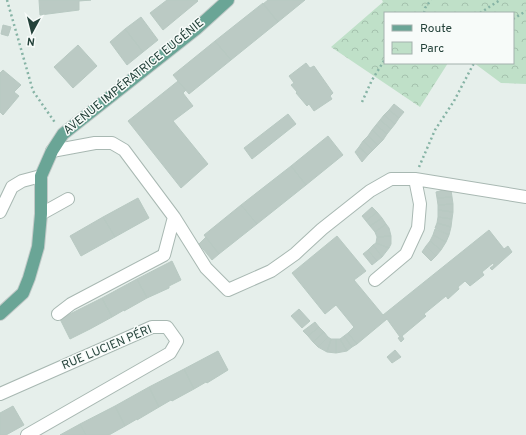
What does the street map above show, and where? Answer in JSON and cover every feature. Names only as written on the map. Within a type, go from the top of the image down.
[{"type":"main road","name":"AVENUE IMPÉRATRICE EUGÉNIE","points":[[0,314],[23,293],[29,278],[38,247],[41,214],[41,176],[52,151],[63,134],[196,29],[228,0]]},
{"type":"street","points":[[52,151],[96,143],[112,143],[124,150],[174,217],[206,268],[228,290],[271,271],[295,254],[322,229],[370,191],[391,179],[415,179],[526,197]]},
{"type":"street","points":[[0,212],[12,187],[22,181],[41,176]]},
{"type":"street","points":[[375,280],[406,254],[418,228],[420,204],[415,179]]},
{"type":"street","points":[[41,214],[68,199]]},
{"type":"street","points":[[58,314],[71,304],[164,256],[174,217]]},
{"type":"street","name":"RUE LUCIEN PÉRI","points":[[0,394],[152,327],[167,327],[177,341],[170,353],[27,435]]},
{"type":"path","points":[[7,0],[33,91],[63,134]]},
{"type":"path","points":[[424,12],[425,8],[431,0]]},
{"type":"path","points":[[482,12],[500,0]]},
{"type":"path","points":[[514,19],[526,10]]},
{"type":"path","points":[[362,102],[384,61]]},
{"type":"path","points":[[415,179],[435,130],[454,101],[473,64]]},
{"type":"green space","points":[[382,0],[526,0],[526,84],[501,83],[475,64],[514,64],[514,12],[384,12],[384,64],[447,64],[420,107],[331,47],[383,2]]},
{"type":"building","points":[[39,0],[91,0],[79,1],[79,10],[40,15]]},
{"type":"building","points":[[167,0],[198,1],[163,30],[150,13]]},
{"type":"building","points":[[268,0],[305,0],[278,22],[263,4]]},
{"type":"building","points":[[263,3],[278,22],[231,60],[215,41]]},
{"type":"building","points":[[141,17],[158,40],[143,52],[125,29]]},
{"type":"building","points":[[3,25],[11,27],[8,36],[1,34]]},
{"type":"building","points":[[125,29],[143,52],[127,65],[110,42]]},
{"type":"building","points":[[215,41],[231,60],[189,94],[173,75]]},
{"type":"building","points":[[78,45],[97,66],[73,88],[54,67]]},
{"type":"building","points":[[306,63],[310,68],[314,66],[333,93],[330,96],[332,99],[314,111],[309,104],[307,106],[296,93],[297,92],[291,85],[294,83],[289,76]]},
{"type":"building","points":[[3,70],[21,85],[14,92],[19,96],[3,115],[0,112],[0,73]]},
{"type":"building","points":[[178,81],[186,90],[183,93],[193,106],[173,121],[208,164],[181,188],[128,121]]},
{"type":"building","points":[[394,104],[404,112],[399,118],[389,110]]},
{"type":"building","points":[[389,110],[399,118],[395,124],[384,115]]},
{"type":"building","points":[[288,114],[296,124],[252,159],[244,148]]},
{"type":"building","points":[[384,115],[395,124],[391,129],[380,120]]},
{"type":"building","points":[[380,120],[391,129],[387,134],[376,125]]},
{"type":"building","points":[[376,125],[387,134],[383,140],[372,130]]},
{"type":"building","points":[[372,130],[383,140],[378,145],[368,136]]},
{"type":"building","points":[[328,136],[343,155],[306,185],[291,166]]},
{"type":"building","points":[[368,136],[378,145],[373,150],[363,141]]},
{"type":"building","points":[[363,141],[373,150],[368,155],[359,147]]},
{"type":"building","points":[[359,147],[368,155],[362,162],[355,152]]},
{"type":"building","points":[[291,166],[306,185],[257,224],[241,205]]},
{"type":"building","points":[[447,189],[451,190],[452,197],[437,198],[436,192]]},
{"type":"building","points":[[452,197],[453,204],[438,205],[437,198]]},
{"type":"building","points":[[138,198],[149,218],[115,237],[103,217]]},
{"type":"building","points":[[453,204],[453,212],[438,210],[438,205]]},
{"type":"building","points":[[241,205],[257,224],[219,254],[204,235]]},
{"type":"building","points":[[372,207],[377,212],[366,221],[362,216]]},
{"type":"building","points":[[438,210],[453,212],[452,219],[438,217]]},
{"type":"building","points":[[377,212],[382,218],[370,226],[366,221]]},
{"type":"building","points":[[103,217],[115,237],[81,256],[70,236]]},
{"type":"building","points":[[438,217],[452,219],[451,227],[437,223]]},
{"type":"building","points":[[382,218],[386,224],[375,232],[370,226]]},
{"type":"building","points":[[437,223],[451,227],[449,235],[435,228]]},
{"type":"building","points":[[386,224],[389,228],[391,236],[377,237],[375,232]]},
{"type":"building","points":[[435,229],[449,235],[446,242],[433,235]]},
{"type":"building","points":[[489,230],[504,249],[508,246],[512,252],[492,270],[490,268],[494,265],[493,263],[482,272],[484,275],[470,286],[465,281],[448,299],[446,296],[424,314],[426,316],[402,336],[404,339],[401,342],[398,338],[400,337],[387,319],[357,344],[348,333],[354,327],[336,305],[325,314],[292,273],[337,236],[366,271],[354,280],[383,315]]},
{"type":"building","points":[[433,235],[446,242],[441,250],[430,241]]},
{"type":"building","points":[[391,236],[391,244],[389,248],[376,243],[377,237]]},
{"type":"building","points":[[206,237],[219,254],[212,260],[199,244]]},
{"type":"building","points":[[430,241],[441,250],[436,256],[426,246]]},
{"type":"building","points":[[376,243],[389,248],[382,257],[373,245]]},
{"type":"building","points":[[373,245],[382,257],[377,261],[368,250]]},
{"type":"building","points":[[426,246],[436,256],[431,261],[422,252]]},
{"type":"building","points":[[368,250],[377,261],[372,265],[363,254]]},
{"type":"building","points":[[172,261],[181,280],[169,286],[169,288],[147,298],[137,279]]},
{"type":"building","points":[[137,279],[147,298],[112,317],[102,298]]},
{"type":"building","points":[[102,298],[112,317],[70,339],[60,319]]},
{"type":"building","points":[[299,309],[310,321],[302,328],[291,316]]},
{"type":"building","points":[[315,322],[319,327],[308,336],[303,331]]},
{"type":"building","points":[[319,327],[324,332],[313,342],[308,336]]},
{"type":"building","points":[[324,332],[328,337],[318,347],[313,342]]},
{"type":"building","points":[[348,333],[357,344],[352,347],[344,336]]},
{"type":"building","points":[[344,336],[352,347],[347,351],[340,339]]},
{"type":"building","points":[[328,337],[331,339],[327,352],[318,347]]},
{"type":"building","points":[[331,339],[336,339],[336,353],[327,352]]},
{"type":"building","points":[[336,339],[340,339],[347,351],[336,353]]},
{"type":"building","points":[[395,350],[401,357],[392,363],[387,357]]},
{"type":"building","points":[[218,351],[228,370],[194,389],[184,369]]},
{"type":"building","points":[[184,369],[194,389],[159,407],[149,387]]},
{"type":"building","points":[[149,387],[159,407],[125,426],[115,406]]},
{"type":"building","points":[[13,406],[24,425],[6,435],[0,435],[0,413]]},
{"type":"building","points":[[115,406],[125,426],[109,435],[86,435],[80,424]]},
{"type":"building","points":[[80,424],[86,435],[60,435]]}]
